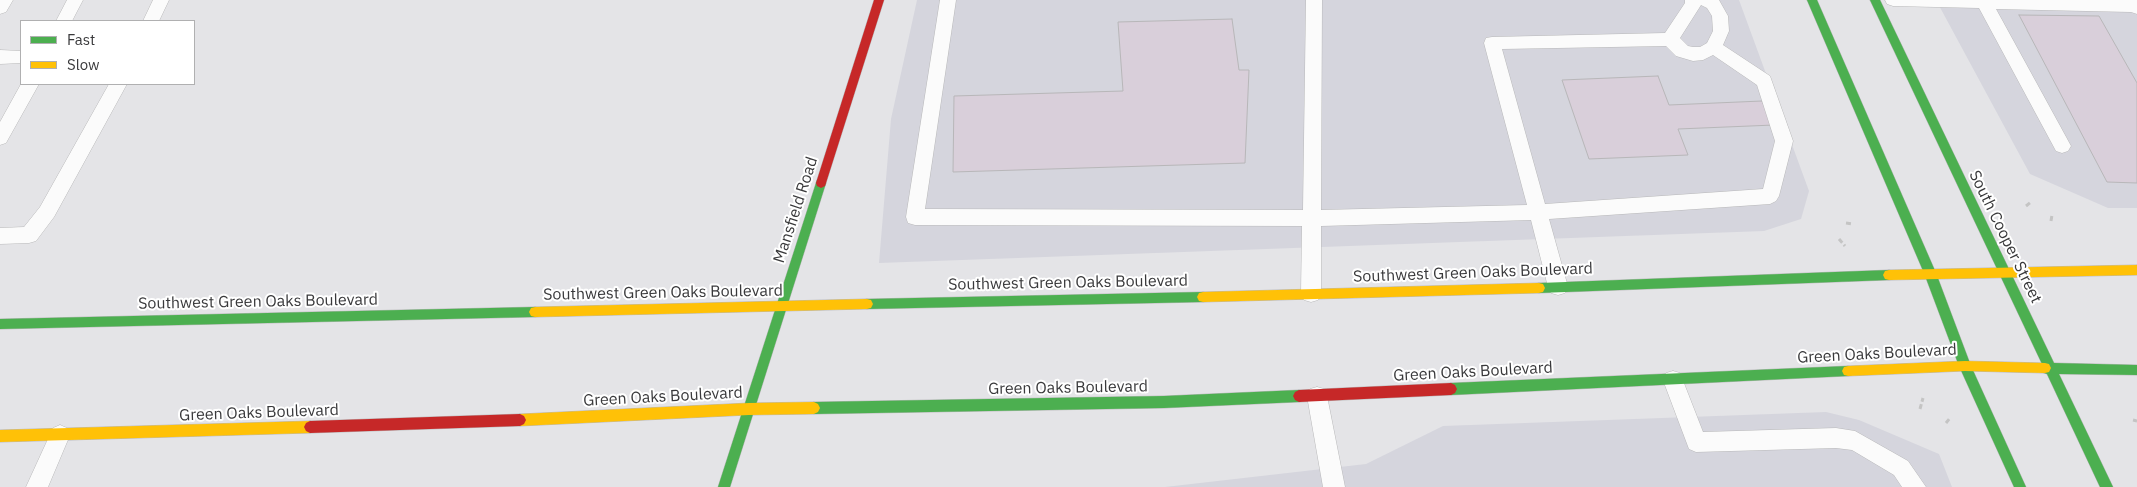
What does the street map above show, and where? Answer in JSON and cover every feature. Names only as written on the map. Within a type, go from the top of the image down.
[{"type":"main road","name":"Mansfield Road","points":[[724,487],[879,0]]},
{"type":"main road","points":[[1812,0],[1930,273],[1966,366],[2020,487]]},
{"type":"main road","name":"South Cooper Street","points":[[1875,0],[2107,487]]},
{"type":"main road","name":"Southwest Green Oaks Boulevard","points":[[0,324],[1310,294],[1930,273],[2137,270]]},
{"type":"main road","name":"Green Oaks Boulevard","points":[[0,436],[451,423],[749,408],[1164,402],[1966,366],[2137,370]]},
{"type":"lane","points":[[0,8],[5,0]]},
{"type":"lane","points":[[65,20],[75,0]]},
{"type":"lane","points":[[152,20],[162,0]]},
{"type":"lane","points":[[948,0],[914,216],[1310,218],[1538,212],[1770,196],[1784,141],[1764,81],[1714,47]]},
{"type":"lane","points":[[1310,294],[1314,0]]},
{"type":"lane","points":[[1670,39],[1693,4],[1693,0]]},
{"type":"lane","points":[[1558,287],[1492,43],[1670,39],[1682,51],[1693,54],[1703,53],[1714,47],[1721,31],[1720,16],[1713,4],[1705,0]]},
{"type":"lane","points":[[1893,0],[2136,6],[2137,8]]},
{"type":"lane","points":[[1984,2],[2062,146]]},
{"type":"lane","points":[[0,57],[20,57]]},
{"type":"lane","points":[[0,138],[29,85]]},
{"type":"lane","points":[[0,236],[29,235],[47,212],[117,85]]},
{"type":"lane","points":[[1673,380],[1696,442],[1836,438],[1855,441],[1901,468],[1915,487]]},
{"type":"lane","points":[[1318,396],[1334,487]]},
{"type":"lane","points":[[37,487],[60,435]]},
{"type":"path","points":[[2026,206],[2031,202]]},
{"type":"path","points":[[2051,221],[2052,215]]},
{"type":"path","points":[[1846,223],[1853,224]]},
{"type":"path","points":[[1839,239],[1845,246]]},
{"type":"path","points":[[1920,408],[1924,398]]},
{"type":"path","points":[[1946,422],[1950,418]]},
{"type":"shaded area","points":[[917,0],[1739,0],[1809,191],[1801,219],[1764,231],[879,263],[891,119]]},
{"type":"shaded area","points":[[1936,0],[2137,0],[2137,208],[2108,208],[2030,174]]},
{"type":"shaded area","points":[[1826,412],[1859,420],[1939,454],[1952,487],[1165,487],[1366,464],[1443,426]]},
{"type":"building","points":[[2019,15],[2099,16],[2137,83],[2137,183],[2107,182]]},
{"type":"building","points":[[1232,19],[1239,70],[1249,70],[1245,163],[953,172],[954,96],[1123,91],[1118,22]]},
{"type":"building","points":[[1658,76],[1669,105],[1762,101],[1774,125],[1678,129],[1688,155],[1589,159],[1562,80]]},
{"type":"traffic: fast","points":[[1812,0],[1930,273],[1965,366],[2020,487]]},
{"type":"traffic: fast","points":[[1875,0],[2107,487]]},
{"type":"traffic: fast","points":[[724,487],[821,183]]},
{"type":"traffic: fast","points":[[1539,288],[1889,275]]},
{"type":"traffic: fast","points":[[867,304],[1203,297]]},
{"type":"traffic: fast","points":[[0,324],[535,312]]},
{"type":"traffic: fast","points":[[2045,368],[2137,370]]},
{"type":"traffic: fast","points":[[1451,389],[1848,371]]},
{"type":"traffic: fast","points":[[814,408],[1164,402],[1299,396]]},
{"type":"traffic: slow","points":[[1889,275],[2137,270]]},
{"type":"traffic: slow","points":[[1203,297],[1539,288]]},
{"type":"traffic: slow","points":[[535,312],[867,304]]},
{"type":"traffic: slow","points":[[1848,371],[1965,366],[2045,368]]},
{"type":"traffic: slow","points":[[520,420],[749,409],[814,408]]},
{"type":"traffic: slow","points":[[0,436],[310,427]]},
{"type":"traffic: jam","points":[[821,183],[879,0]]},
{"type":"traffic: jam","points":[[1299,396],[1451,389]]},
{"type":"traffic: jam","points":[[310,427],[520,420]]}]
